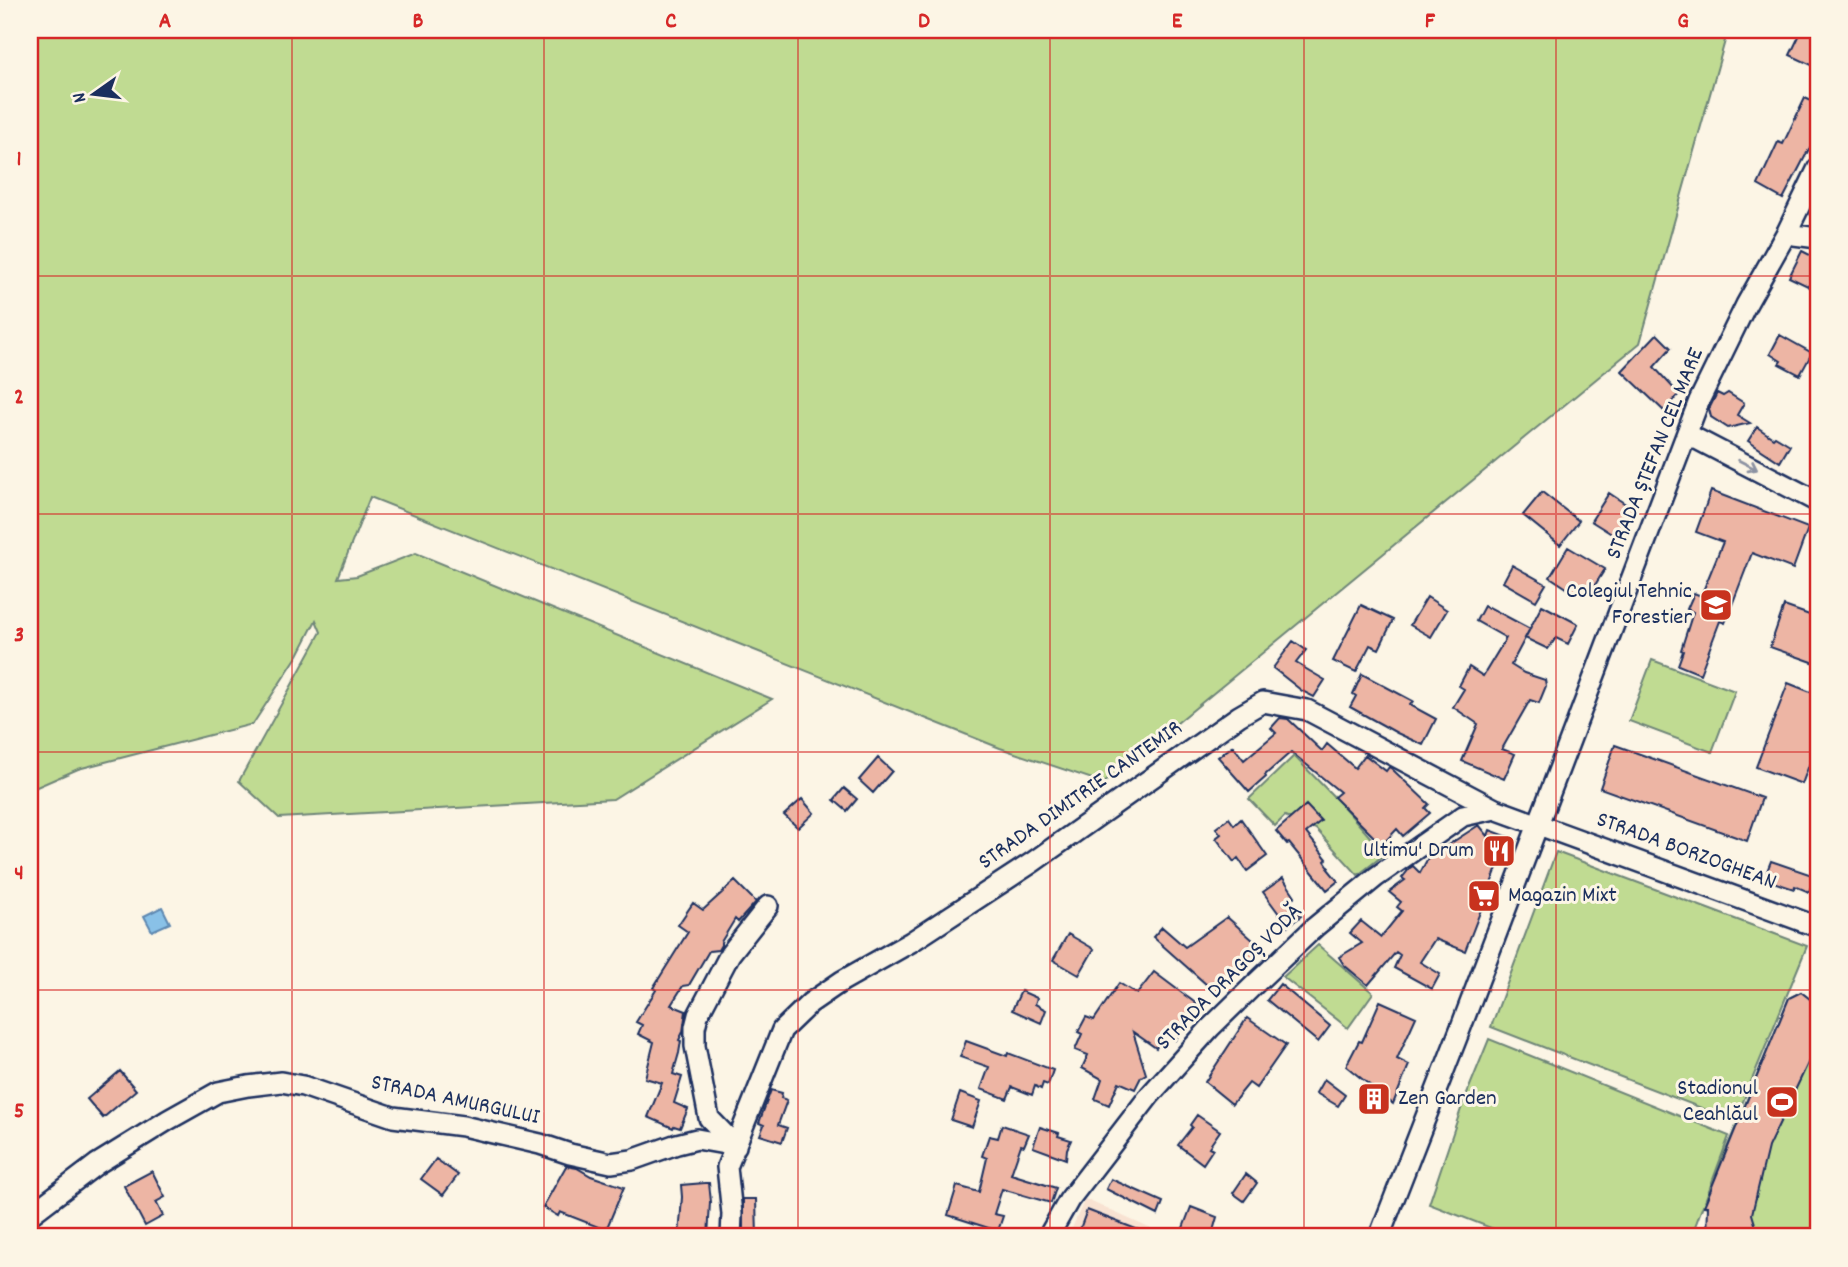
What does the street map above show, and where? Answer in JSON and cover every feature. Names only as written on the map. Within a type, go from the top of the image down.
[{"type":"street","name":"STRADA ȘTEFAN CEL MARE","points":[[1379,1237],[1699,401],[1818,168]]},
{"type":"street","points":[[1787,232],[1818,238]]},
{"type":"street","points":[[1687,433],[1818,502]]},
{"type":"street","name":"STRADA DIMITRIE CANTEMIR","points":[[731,1237],[732,1214],[727,1167],[782,1030],[810,1003],[842,981],[911,942],[1263,702],[1307,710],[1495,809],[1537,824]]},
{"type":"street","name":"STRADA DRAGOȘ VODĂ","points":[[1048,1237],[1069,1200],[1150,1095],[1210,1028],[1255,984],[1315,927],[1376,877],[1463,816],[1495,809]]},
{"type":"street","name":"STRADA BORZOGHEAN","points":[[1537,824],[1818,927]]},
{"type":"street","points":[[736,1146],[709,1118],[695,1046],[695,1027],[698,1014],[730,954],[768,906]]},
{"type":"street","name":"STRADA AMURGULUI","points":[[30,1215],[97,1164],[218,1092],[281,1082],[303,1086],[393,1117],[463,1126],[611,1163],[632,1160],[697,1139],[736,1146]]},
{"type":"shaded area","points":[[1085,1199],[1169,1237],[1068,1237]]},
{"type":"green space","points":[[30,30],[1728,30],[1640,343],[1104,783],[1000,748],[370,497],[338,578],[357,576],[416,553],[772,699],[613,799],[279,818],[239,781],[321,632],[316,620],[298,655],[253,724],[78,769],[30,790]]},
{"type":"green space","points":[[1652,660],[1735,691],[1712,752],[1629,721]]},
{"type":"green space","points":[[1294,756],[1385,854],[1358,875],[1316,829],[1285,816],[1275,826],[1249,799]]},
{"type":"green space","points":[[1556,852],[1807,946],[1735,1121],[1491,1027]]},
{"type":"green space","points":[[1318,945],[1373,993],[1348,1028],[1283,977]]},
{"type":"green space","points":[[1801,992],[1810,999],[1818,995],[1818,1237],[1708,1237],[1708,1207],[1703,1205],[1691,1237],[1514,1237],[1429,1204],[1463,1103],[1489,1039],[1729,1136],[1705,1201],[1789,998]]},
{"type":"water","points":[[162,907],[170,923],[152,931],[144,916]]},
{"type":"building","points":[[1802,30],[1818,35],[1818,68],[1790,55]]},
{"type":"building","points":[[1805,98],[1818,104],[1818,136],[1783,199],[1758,185],[1778,142],[1783,144]]},
{"type":"building","points":[[1802,251],[1818,259],[1818,291],[1789,277]]},
{"type":"building","points":[[1657,334],[1671,348],[1654,367],[1679,394],[1664,411],[1622,371]]},
{"type":"building","points":[[1780,335],[1812,353],[1800,375],[1779,364],[1781,361],[1770,354]]},
{"type":"building","points":[[1717,393],[1723,396],[1728,393],[1744,403],[1737,415],[1750,423],[1728,428],[1711,417],[1709,409]]},
{"type":"building","points":[[1757,427],[1790,445],[1780,462],[1748,441]]},
{"type":"building","points":[[1711,491],[1808,528],[1793,569],[1752,553],[1725,623],[1720,621],[1700,674],[1678,665],[1693,612],[1687,609],[1694,593],[1701,596],[1723,542],[1696,532]]},
{"type":"building","points":[[1542,492],[1579,521],[1560,545],[1523,515]]},
{"type":"building","points":[[1609,493],[1636,511],[1618,538],[1591,521]]},
{"type":"building","points":[[1568,547],[1605,569],[1590,593],[1580,587],[1576,594],[1550,577]]},
{"type":"building","points":[[1512,565],[1546,584],[1536,601],[1503,582]]},
{"type":"building","points":[[1427,597],[1447,610],[1431,637],[1410,625]]},
{"type":"building","points":[[1361,605],[1393,620],[1379,649],[1370,645],[1356,672],[1333,661]]},
{"type":"building","points":[[1542,605],[1578,624],[1568,644],[1556,638],[1548,649],[1525,638]]},
{"type":"building","points":[[1484,606],[1530,629],[1511,665],[1545,680],[1546,686],[1539,703],[1530,700],[1502,749],[1515,754],[1504,779],[1462,761],[1478,724],[1453,707],[1464,689],[1459,686],[1469,667],[1483,676],[1506,638],[1476,621]]},
{"type":"building","points":[[1784,606],[1818,618],[1818,664],[1770,647]]},
{"type":"building","points":[[1293,641],[1306,650],[1296,663],[1325,680],[1314,697],[1273,668]]},
{"type":"building","points":[[1362,674],[1413,701],[1410,705],[1436,719],[1423,745],[1350,707]]},
{"type":"building","points":[[1788,683],[1818,695],[1818,741],[1802,784],[1756,767]]},
{"type":"building","points":[[1280,718],[1288,719],[1322,751],[1327,744],[1355,768],[1365,755],[1386,771],[1389,767],[1429,804],[1425,808],[1430,813],[1403,836],[1397,829],[1382,845],[1334,797],[1340,792],[1291,752],[1249,792],[1218,757],[1233,746],[1244,760],[1276,733],[1271,728]]},
{"type":"building","points":[[1615,745],[1762,798],[1747,841],[1600,788]]},
{"type":"building","points":[[878,758],[892,771],[873,793],[859,780]]},
{"type":"building","points":[[844,788],[857,799],[847,811],[834,800]]},
{"type":"building","points":[[802,799],[814,813],[798,828],[784,815]]},
{"type":"building","points":[[1306,805],[1321,821],[1306,833],[1327,859],[1325,861],[1328,869],[1338,881],[1327,890],[1276,831]]},
{"type":"building","points":[[1229,818],[1234,825],[1241,819],[1267,856],[1247,871],[1238,858],[1234,862],[1216,838],[1221,834],[1216,828]]},
{"type":"building","points":[[1479,825],[1488,836],[1490,830],[1509,837],[1465,951],[1435,939],[1420,962],[1440,974],[1432,989],[1394,968],[1400,955],[1396,952],[1368,985],[1344,965],[1339,957],[1362,943],[1350,933],[1361,921],[1381,937],[1402,911],[1397,907],[1401,902],[1389,892],[1405,880],[1402,878],[1410,868],[1413,866],[1420,873],[1428,858]]},
{"type":"building","points":[[1771,861],[1815,876],[1809,892],[1764,879]]},
{"type":"building","points":[[1283,878],[1295,896],[1290,900],[1301,916],[1288,926],[1263,892]]},
{"type":"building","points":[[735,881],[756,902],[738,922],[735,919],[718,950],[709,951],[689,985],[683,986],[671,1005],[686,1011],[673,1074],[682,1077],[674,1103],[688,1109],[680,1128],[673,1128],[648,1117],[662,1083],[645,1078],[654,1042],[638,1034],[642,1025],[636,1022],[656,990],[653,988],[688,932],[678,925],[693,903],[703,910]]},
{"type":"building","points":[[1227,917],[1263,949],[1243,972],[1238,967],[1216,993],[1153,937],[1162,927],[1185,947]]},
{"type":"building","points":[[1068,934],[1094,949],[1079,975],[1053,960]]},
{"type":"building","points":[[1154,972],[1198,1005],[1175,1040],[1166,1033],[1156,1048],[1133,1032],[1146,1074],[1141,1077],[1135,1089],[1119,1082],[1109,1105],[1095,1099],[1102,1079],[1082,1068],[1088,1055],[1075,1050],[1082,1034],[1078,1032],[1086,1017],[1094,1020],[1119,983],[1137,994]]},
{"type":"building","points":[[1280,984],[1330,1026],[1318,1042],[1267,1000]]},
{"type":"building","points":[[1021,991],[1037,998],[1035,1004],[1046,1010],[1041,1023],[1012,1010]]},
{"type":"building","points":[[1801,992],[1810,999],[1818,995],[1818,1052],[1811,1057],[1768,1147],[1752,1214],[1759,1237],[1707,1237],[1708,1206],[1704,1206],[1789,998]]},
{"type":"building","points":[[1380,1001],[1416,1017],[1397,1059],[1409,1065],[1393,1104],[1346,1066],[1359,1041],[1362,1042]]},
{"type":"building","points":[[1247,1018],[1286,1045],[1256,1088],[1249,1083],[1232,1104],[1205,1082]]},
{"type":"building","points":[[966,1041],[1053,1070],[1048,1085],[1043,1083],[1041,1089],[1035,1086],[1032,1095],[1012,1087],[1007,1099],[981,1089],[989,1067],[960,1057]]},
{"type":"building","points":[[120,1071],[136,1090],[103,1118],[87,1099]]},
{"type":"building","points":[[1324,1079],[1345,1095],[1338,1106],[1316,1093]]},
{"type":"building","points":[[771,1090],[782,1093],[781,1098],[787,1100],[778,1125],[787,1128],[782,1142],[760,1135],[764,1125],[759,1123]]},
{"type":"building","points":[[960,1093],[981,1101],[972,1127],[951,1120]]},
{"type":"building","points":[[1197,1115],[1220,1131],[1209,1147],[1213,1149],[1203,1164],[1178,1145],[1192,1127],[1190,1125]]},
{"type":"building","points":[[1002,1125],[1029,1134],[1024,1146],[1021,1145],[1011,1174],[1056,1188],[1051,1203],[1002,1189],[994,1214],[1003,1216],[998,1231],[948,1215],[957,1186],[979,1192],[987,1158],[982,1156],[989,1136],[998,1138]]},
{"type":"building","points":[[1040,1127],[1071,1140],[1066,1159],[1033,1147]]},
{"type":"building","points":[[436,1159],[458,1175],[443,1195],[421,1179]]},
{"type":"building","points":[[566,1166],[624,1187],[606,1230],[560,1212],[558,1216],[543,1207]]},
{"type":"building","points":[[152,1171],[165,1197],[156,1202],[163,1216],[145,1226],[124,1186]]},
{"type":"building","points":[[1246,1174],[1257,1183],[1244,1201],[1233,1193]]},
{"type":"building","points":[[1111,1179],[1163,1202],[1158,1215],[1106,1189]]},
{"type":"building","points":[[709,1183],[711,1202],[708,1237],[679,1237],[681,1185]]},
{"type":"building","points":[[743,1199],[756,1199],[757,1237],[743,1237]]},
{"type":"building","points":[[1191,1207],[1217,1217],[1213,1231],[1210,1230],[1207,1237],[1189,1237],[1191,1232],[1183,1228]]},
{"type":"building","points":[[1087,1210],[1154,1236],[1154,1237],[1077,1237]]},
{"type":"place","name":"Colegiul Tehnic Forestier","points":[[1716,605]]},
{"type":"place","name":"Ultimu' Drum","points":[[1499,851]]},
{"type":"place","name":"Magazin Mixt","points":[[1484,896]]},
{"type":"place","name":"Zen Garden","points":[[1374,1099]]},
{"type":"place","name":"Stadionul Ceahlăul","points":[[1782,1102]]}]
